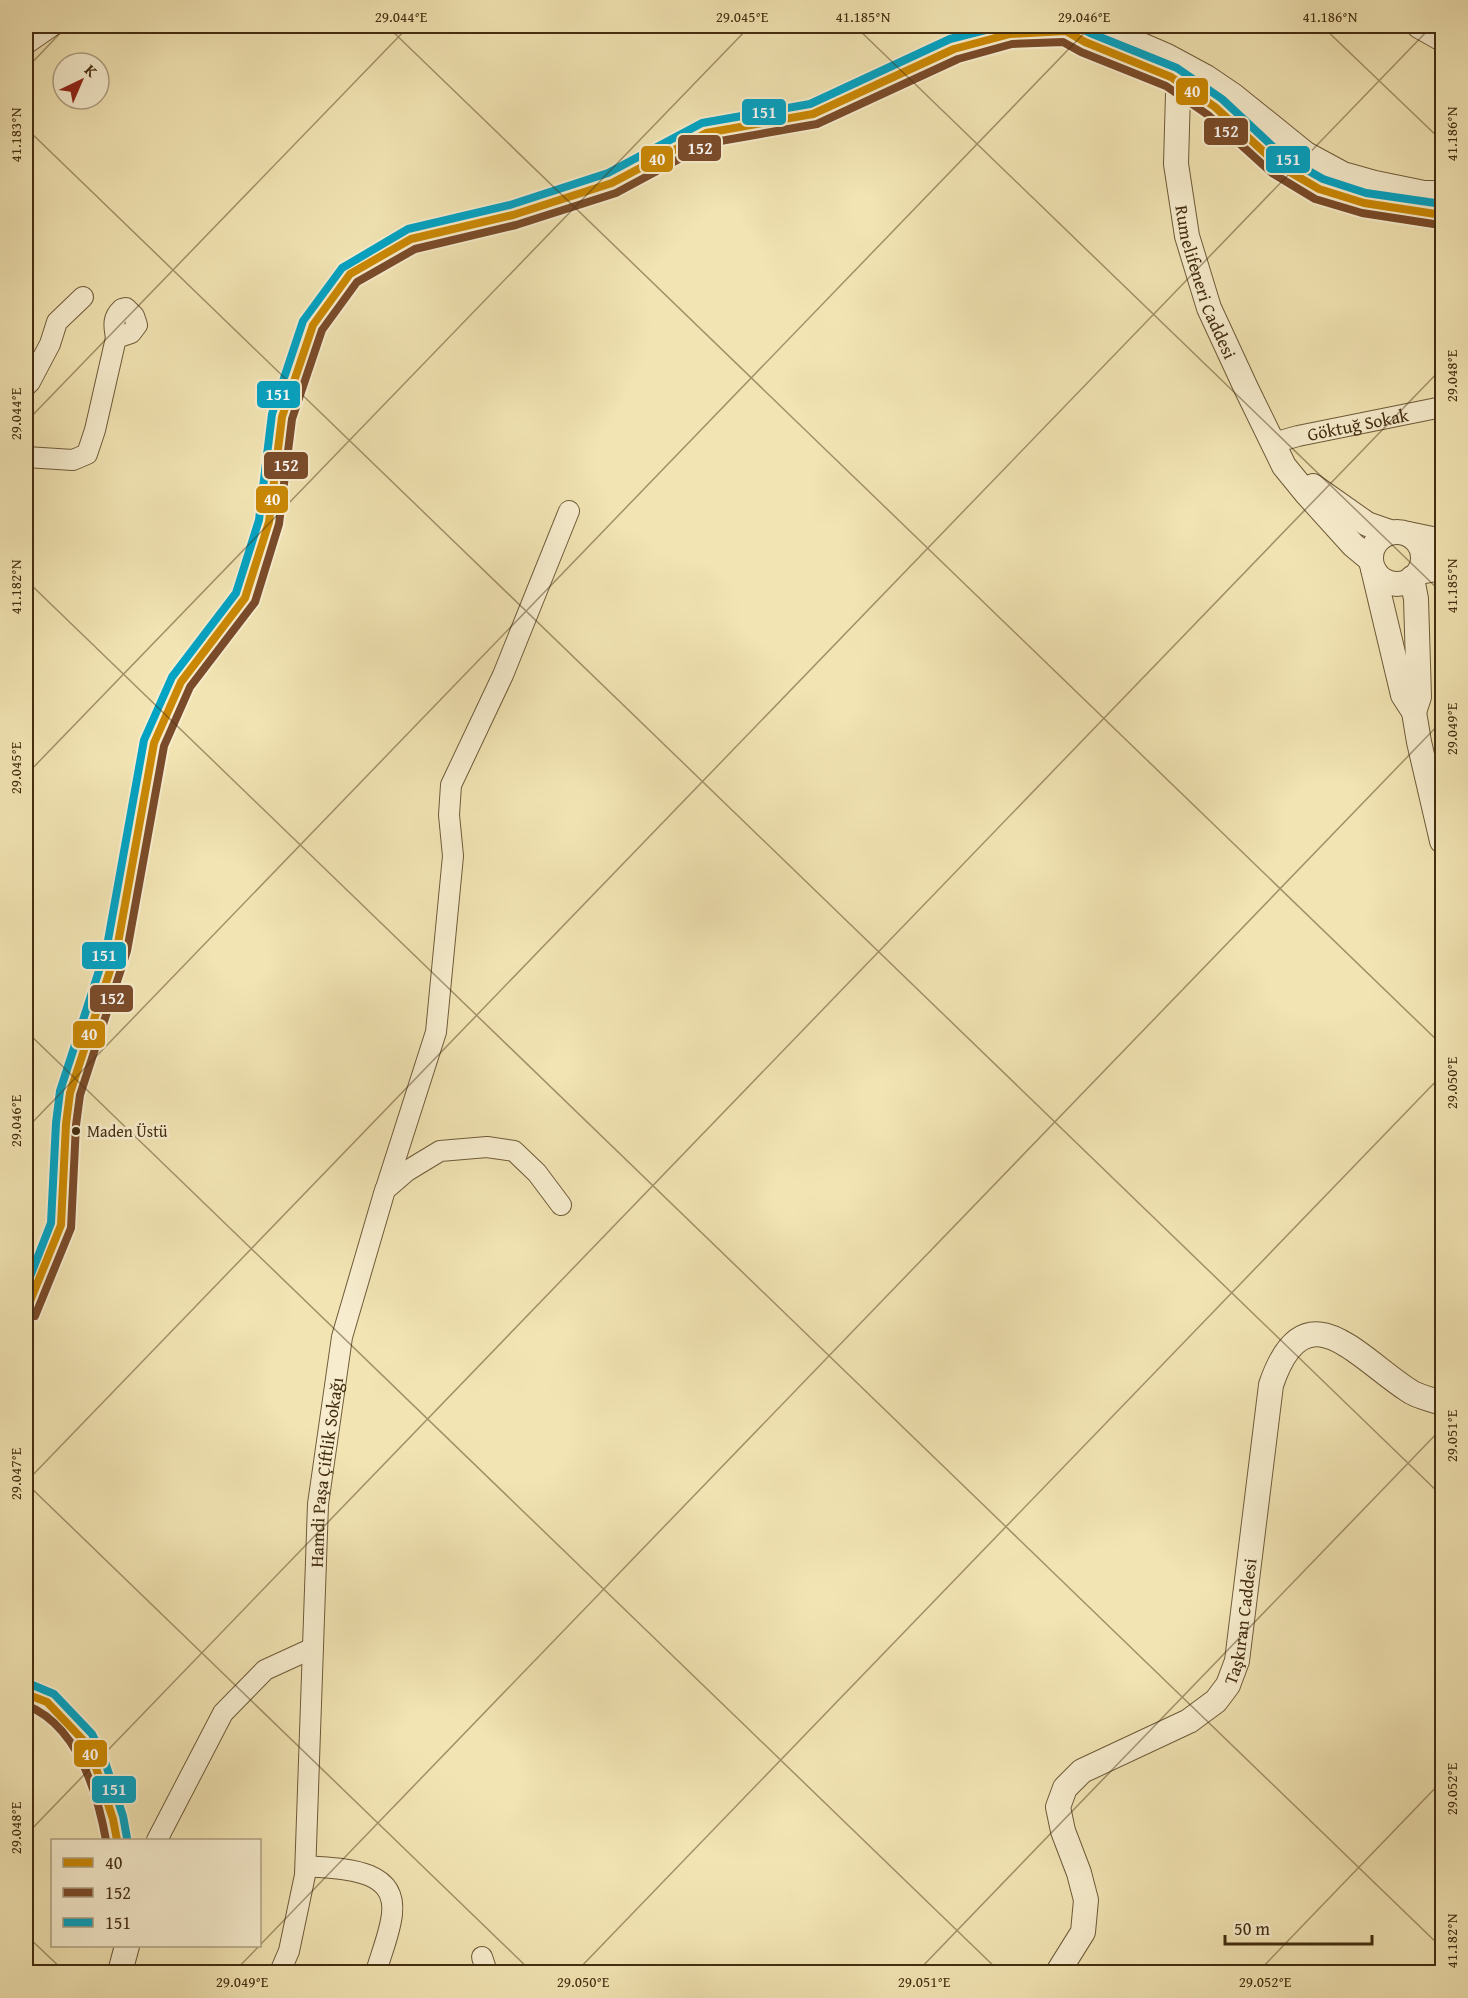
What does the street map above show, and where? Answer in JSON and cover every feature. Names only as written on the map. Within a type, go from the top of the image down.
[{"type":"street","points":[[26,44],[52,26]]},
{"type":"street","points":[[1419,26],[1443,39]]},
{"type":"street","points":[[26,1311],[61,1225],[66,1124],[70,1094],[117,950],[154,743],[181,682],[245,598],[269,522],[282,417],[313,325],[350,274],[411,239],[513,215],[612,183],[706,133],[813,114],[954,49],[1010,34],[1066,31],[1085,42],[1171,76],[1184,76],[1234,96],[1306,154],[1342,174],[1424,193],[1443,193]]},
{"type":"street","points":[[1184,76],[1278,165],[1319,189],[1364,203],[1443,214]]},
{"type":"street","name":"Rumelifeneri Caddesi","points":[[1184,76],[1178,93],[1176,164],[1187,236],[1209,308],[1284,466],[1372,564]]},
{"type":"street","points":[[26,386],[50,344],[57,322],[83,297]]},
{"type":"street","points":[[26,457],[73,460],[87,454],[96,429],[116,338]]},
{"type":"street","name":"Göktuğ Sokak","points":[[1273,443],[1443,407]]},
{"type":"street","name":"Rumelifeneri Caddesi","points":[[1297,480],[1312,486],[1366,524],[1443,541]]},
{"type":"street","name":"Hamdi Paşa Çiftlik Sokağı","points":[[279,1972],[289,1951],[306,1866],[318,1504],[342,1337],[385,1190],[436,1032],[453,856],[449,815],[451,785],[503,675],[569,511]]},
{"type":"street","points":[[1414,712],[1419,697],[1416,575],[1422,564],[1423,555],[1420,546],[1399,533],[1379,538],[1371,554],[1372,564],[1403,695],[1414,712],[1442,839]]},
{"type":"street","points":[[1372,564],[1378,576],[1395,584],[1404,583],[1416,575],[1443,568]]},
{"type":"street","points":[[385,1190],[407,1171],[440,1151],[487,1147],[514,1151],[537,1173],[561,1205]]},
{"type":"street","name":"Taşkıran Caddesi","points":[[1058,1972],[1083,1932],[1086,1900],[1079,1873],[1063,1832],[1058,1807],[1065,1788],[1082,1771],[1189,1722],[1216,1701],[1228,1685],[1237,1661],[1270,1385],[1279,1361],[1290,1347],[1303,1337],[1318,1333],[1337,1338],[1410,1392],[1443,1403]]},
{"type":"street","points":[[158,1839],[223,1713],[265,1670],[313,1648]]},
{"type":"street","points":[[26,1694],[47,1702],[83,1740],[93,1759],[114,1819],[117,1839]]},
{"type":"street","points":[[306,1866],[366,1873],[382,1883],[388,1891],[393,1906],[392,1916],[376,1972]]},
{"type":"street","points":[[120,1972],[127,1947]]},
{"type":"transit line","name":"151","points":[[26,1287],[51,1223],[56,1123],[60,1091],[107,946],[144,740],[172,677],[236,593],[259,520],[272,414],[303,321],[342,268],[408,229],[510,205],[608,173],[702,123],[810,104],[950,39],[1001,26]]},
{"type":"transit line","name":"151","points":[[1077,26],[1177,68],[1222,99],[1284,157],[1323,179],[1366,193],[1442,204]]},
{"type":"transit line","name":"40","points":[[26,1311],[61,1225],[66,1124],[70,1093],[117,949],[154,743],[181,682],[245,598],[269,522],[282,417],[313,325],[350,274],[411,239],[513,215],[612,183],[706,133],[813,114],[954,49],[1010,34],[1066,31],[1085,42],[1171,77],[1215,107],[1278,165],[1319,189],[1364,203],[1442,215]]},
{"type":"transit line","name":"152","points":[[35,1316],[71,1228],[76,1125],[80,1095],[127,951],[164,746],[190,687],[255,602],[279,524],[292,419],[322,330],[357,282],[415,249],[516,225],[616,193],[709,143],[817,124],[958,59],[1012,44],[1063,42],[1081,52],[1166,86],[1208,115],[1272,173],[1315,199],[1362,213],[1440,225]]},
{"type":"transit line","name":"151","points":[[30,1684],[54,1694],[92,1734],[103,1756],[123,1816],[127,1838]]},
{"type":"transit line","name":"40","points":[[26,1694],[47,1702],[83,1740],[93,1759],[113,1819],[117,1839]]},
{"type":"transit line","name":"152","points":[[26,1705],[44,1715],[59,1728],[82,1762],[97,1801],[106,1839]]},
{"type":"place","name":"Maden Üstü","points":[[76,1131]]}]
